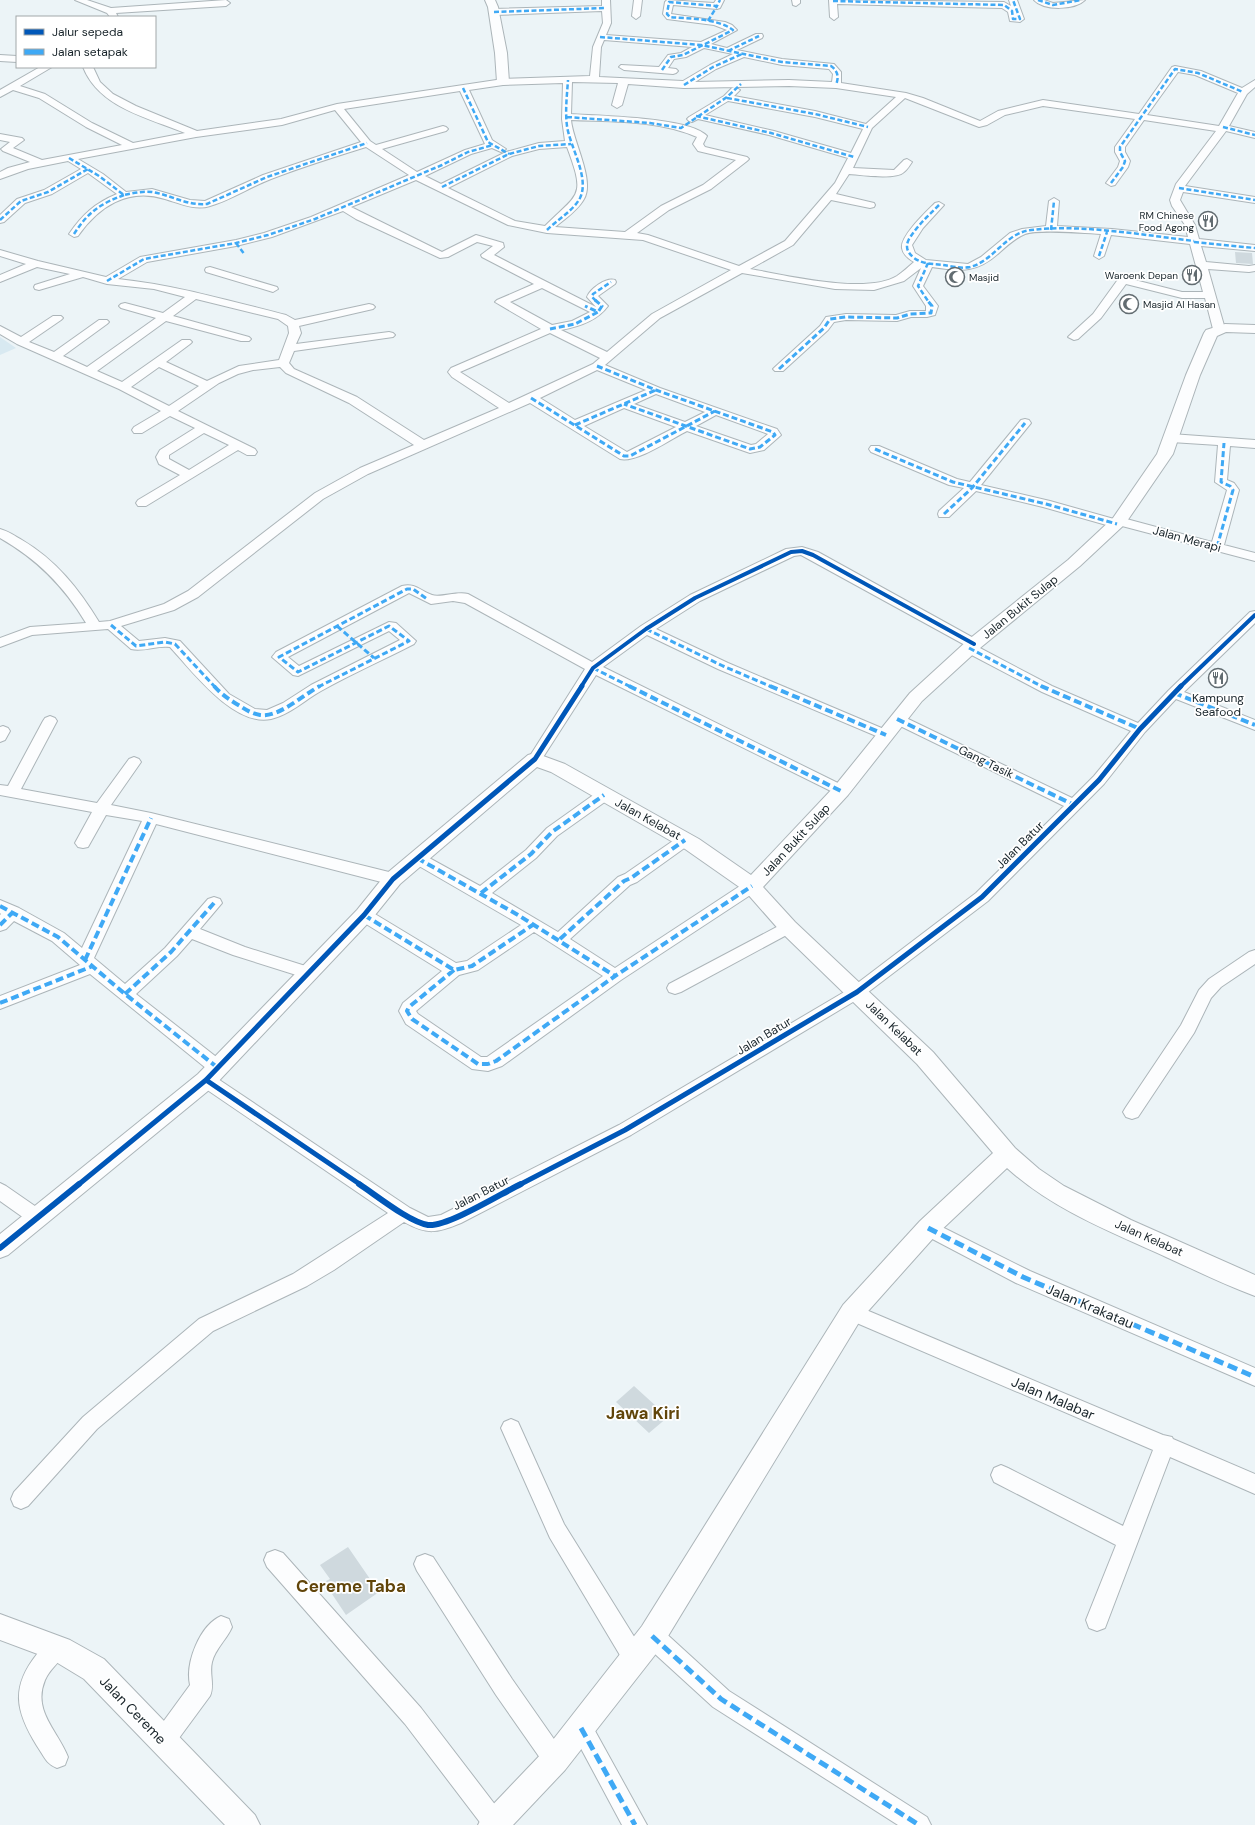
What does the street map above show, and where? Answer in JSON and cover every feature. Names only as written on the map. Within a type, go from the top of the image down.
[{"type":"street","points":[[79,0],[112,14],[162,4],[226,3]]},
{"type":"street","points":[[490,0],[494,12],[501,53],[503,82]]},
{"type":"street","points":[[636,16],[638,0]]},
{"type":"street","points":[[834,16],[833,1],[1004,5],[1012,11],[1013,19],[1020,19],[1013,0]]},
{"type":"street","points":[[1038,0],[1043,4],[1081,0]]},
{"type":"street","points":[[662,70],[671,57],[683,55],[733,30],[730,27],[708,22],[667,15],[669,2],[719,3],[708,22]]},
{"type":"street","points":[[494,12],[606,4],[607,23],[600,37],[597,48],[594,79]]},
{"type":"street","points":[[728,51],[759,36]]},
{"type":"street","points":[[600,37],[701,45],[782,62],[831,66],[837,71],[838,78],[836,85]]},
{"type":"street","points":[[684,85],[713,67],[742,54]]},
{"type":"street","points":[[0,58],[16,60]]},
{"type":"street","points":[[624,67],[673,71]]},
{"type":"street","points":[[0,94],[45,68]]},
{"type":"street","points":[[88,68],[92,77],[100,88],[123,103],[196,134]]},
{"type":"street","points":[[1111,183],[1125,162],[1120,152],[1120,147],[1175,69],[1178,68],[1193,72],[1243,92]]},
{"type":"street","points":[[638,81],[647,69]]},
{"type":"street","points":[[681,128],[696,116],[727,98],[741,84],[745,73]]},
{"type":"street","points":[[0,176],[16,168],[40,163],[196,134],[282,122],[337,107],[503,82],[594,79],[684,85],[789,83],[836,85],[903,95],[926,102],[978,124],[984,123],[994,116],[1044,103],[1061,104],[1222,128],[1255,135]]},
{"type":"street","points":[[547,230],[578,200],[581,194],[582,185],[578,159],[571,144],[568,131],[568,80]]},
{"type":"street","points":[[617,105],[624,80]]},
{"type":"street","points":[[1255,83],[1243,92],[1222,128],[1179,188],[1175,200],[1177,206],[1186,217],[1201,265],[1218,329],[1255,329]]},
{"type":"street","points":[[13,87],[42,96],[89,125],[130,146]]},
{"type":"street","points":[[464,88],[488,142],[509,154]]},
{"type":"street","points":[[0,643],[30,631],[111,625],[168,607],[193,594],[319,496],[364,471],[508,408],[597,366],[656,316],[793,240],[829,196],[846,171],[868,127],[903,95]]},
{"type":"street","points":[[727,98],[815,114],[868,127]]},
{"type":"street","points":[[337,107],[371,146],[417,176],[442,187],[512,223],[547,230],[653,239],[741,270],[835,286],[874,287],[900,279],[927,263]]},
{"type":"street","points":[[696,116],[771,133],[854,157]]},
{"type":"street","points":[[567,117],[650,123],[681,128],[702,136],[698,144],[701,149],[744,159],[707,187],[665,208],[627,236]]},
{"type":"street","points":[[74,234],[85,216],[90,212],[105,203],[124,195],[149,192],[198,205],[207,204],[267,177],[371,146],[443,130]]},
{"type":"street","points":[[0,137],[19,140],[6,149],[40,163]]},
{"type":"street","points":[[442,187],[509,154],[539,146],[571,144]]},
{"type":"street","points":[[107,281],[150,257],[236,243],[268,235],[343,207],[417,176],[468,152],[493,145]]},
{"type":"street","points":[[69,158],[88,169],[124,195]]},
{"type":"street","points":[[846,171],[895,173],[900,171],[907,162]]},
{"type":"street","points":[[0,220],[21,201],[48,192],[88,169]]},
{"type":"street","points":[[1179,188],[1255,200]]},
{"type":"street","points":[[829,196],[870,205]]},
{"type":"street","points":[[1051,230],[1054,201]]},
{"type":"street","points":[[939,205],[918,226],[908,242],[906,249],[908,253],[927,263],[948,266],[969,266],[978,263],[1011,237],[1029,230],[1107,232],[1255,248]]},
{"type":"street","points":[[343,207],[360,217],[440,255],[444,255],[476,238],[500,246],[486,255],[598,312]]},
{"type":"street","points":[[486,241],[512,223]]},
{"type":"street","points":[[1099,256],[1107,232]]},
{"type":"street","points":[[236,243],[246,255]]},
{"type":"street","points":[[0,253],[36,264],[84,274],[107,281],[154,286],[195,295],[282,317],[293,324],[369,307]]},
{"type":"street","points":[[779,368],[827,323],[846,317],[897,318],[910,314],[929,314],[932,306],[918,286],[927,263]]},
{"type":"street","points":[[0,279],[36,264]]},
{"type":"street","points":[[1201,265],[1249,269],[1255,268]]},
{"type":"street","points":[[210,270],[273,288]]},
{"type":"street","points":[[39,287],[84,274]]},
{"type":"street","points":[[1074,337],[1097,316],[1123,280],[1182,295],[1209,295]]},
{"type":"street","points":[[508,408],[454,372],[458,368],[550,328],[575,324],[598,312],[602,306],[592,297],[592,294],[611,282]]},
{"type":"street","points":[[225,303],[253,283]]},
{"type":"street","points":[[542,284],[501,302],[608,357]]},
{"type":"street","points":[[88,372],[195,295]]},
{"type":"street","points":[[125,306],[245,339]]},
{"type":"street","points":[[21,342],[57,318]]},
{"type":"street","points":[[55,357],[103,322]]},
{"type":"street","points":[[283,363],[295,333],[293,324]]},
{"type":"street","points":[[0,329],[21,342],[123,387],[251,452]]},
{"type":"street","name":"Jalan Bukit Sulap","points":[[752,886],[841,791],[916,697],[972,646],[1074,563],[1118,522],[1165,454],[1193,375],[1211,333],[1218,329]]},
{"type":"street","points":[[289,348],[389,336]]},
{"type":"street","points":[[123,387],[186,342]]},
{"type":"street","points":[[158,362],[208,386]]},
{"type":"street","points":[[138,430],[227,374],[242,368],[262,364],[283,363]]},
{"type":"street","points":[[283,363],[290,371],[353,400],[423,445]]},
{"type":"street","points":[[597,366],[656,390],[773,432],[775,435],[760,447],[750,449],[624,404]]},
{"type":"street","points":[[576,425],[656,390]]},
{"type":"street","points":[[530,398],[624,456],[630,456],[715,411]]},
{"type":"street","points":[[944,514],[972,488],[1025,423]]},
{"type":"street","points":[[189,475],[163,461],[162,455],[204,428]]},
{"type":"street","points":[[1171,438],[1224,443],[1255,444]]},
{"type":"street","points":[[1217,547],[1233,490],[1230,486],[1221,482],[1224,443]]},
{"type":"street","points":[[142,503],[238,445]]},
{"type":"street","name":"Jalan Merapi","points":[[875,449],[953,482],[972,488],[1046,504],[1255,557]]},
{"type":"street","points":[[0,533],[32,552],[53,569],[70,588],[96,627]]},
{"type":"street","points":[[0,1248],[212,1074],[364,915],[393,879],[535,759],[593,668],[646,629],[695,598],[791,552],[802,551],[813,555],[1047,689],[1140,729]]},
{"type":"street","points":[[111,625],[136,646],[165,642],[175,644],[220,693],[234,704],[250,712],[269,715],[288,706],[307,693],[408,640],[390,626],[298,672],[279,657],[280,654],[407,589],[413,589],[431,600],[458,597],[470,600],[593,668],[841,791]]},
{"type":"street","name":"Jalan Batur","points":[[6,909],[54,934],[125,994],[212,1074],[403,1213],[423,1225],[438,1225],[625,1130],[857,992],[982,897],[1099,780],[1140,729],[1174,693],[1254,618]]},
{"type":"street","points":[[337,626],[374,658]]},
{"type":"street","points":[[646,629],[723,666],[886,735]]},
{"type":"street","points":[[1174,693],[1255,725]]},
{"type":"street","points":[[50,720],[6,791],[151,818],[393,879]]},
{"type":"street","name":"Gang Tasik","points":[[897,720],[1074,805]]},
{"type":"street","name":"Jalan Kelabat","points":[[535,759],[558,768],[685,840],[752,886],[760,897],[788,927],[925,1058],[1007,1154],[1031,1176],[1056,1192],[1123,1227],[1255,1286]]},
{"type":"street","points":[[83,843],[101,809],[134,762]]},
{"type":"street","points":[[481,893],[531,854],[552,832],[604,795]]},
{"type":"street","points":[[0,1003],[89,963],[151,818]]},
{"type":"street","points":[[560,939],[624,881],[685,840]]},
{"type":"street","points":[[417,858],[560,939],[615,976]]},
{"type":"street","points":[[534,924],[472,966],[454,970],[410,1007],[407,1012],[412,1019],[478,1064],[482,1065],[496,1061],[615,976],[752,886]]},
{"type":"street","points":[[125,994],[171,952],[214,903]]},
{"type":"street","points":[[0,925],[6,909]]},
{"type":"street","points":[[364,915],[454,970]]},
{"type":"street","points":[[675,988],[788,927]]},
{"type":"street","points":[[189,931],[240,951],[309,973]]},
{"type":"street","points":[[1132,1112],[1188,1028],[1204,994],[1215,983],[1255,956]]},
{"type":"street","points":[[275,1560],[413,1716],[494,1824],[555,1760],[652,1636],[852,1312],[928,1228],[1007,1154]]},
{"type":"street","points":[[0,1191],[38,1218]]},
{"type":"street","points":[[21,1499],[90,1423],[206,1325],[300,1280],[327,1264],[403,1213]]},
{"type":"street","name":"Jalan Krakatau","points":[[928,1228],[1023,1277],[1255,1377]]},
{"type":"street","name":"Jalan Malabar","points":[[852,1312],[1004,1378],[1165,1444],[1255,1484]]},
{"type":"street","points":[[511,1428],[557,1531],[635,1659]]},
{"type":"street","points":[[1097,1620],[1165,1444]]},
{"type":"street","points":[[1001,1475],[1128,1540]]},
{"type":"street","points":[[425,1564],[504,1687],[555,1760]]},
{"type":"street","points":[[163,1741],[202,1688],[199,1678],[203,1653],[221,1626]]},
{"type":"street","name":"Jalan Cereme","points":[[0,1627],[57,1647],[82,1660],[94,1669],[239,1823]]},
{"type":"street","points":[[652,1636],[721,1699],[919,1825]]},
{"type":"street","points":[[57,1647],[35,1675],[30,1701],[33,1718],[57,1757]]},
{"type":"street","points":[[581,1728],[635,1825]]},
{"type":"shaded area","points":[[0,337],[16,348],[0,355]]},
{"type":"building","points":[[1235,252],[1252,253],[1253,264],[1236,263]]},
{"type":"building","points":[[634,1386],[668,1417],[649,1433],[616,1402]]},
{"type":"building","points":[[348,1547],[379,1592],[346,1615],[324,1582],[330,1579],[320,1565]]},
{"type":"marked path","points":[[662,70],[671,57],[683,55],[733,30],[722,24],[714,22],[670,17],[667,14],[669,2],[717,6],[720,0]]},
{"type":"marked path","points":[[833,1],[1004,5],[1012,11],[1013,19],[1020,19],[1013,0]]},
{"type":"marked path","points":[[1038,0],[1048,5],[1059,5],[1081,0]]},
{"type":"marked path","points":[[708,21],[717,6]]},
{"type":"marked path","points":[[494,12],[606,8]]},
{"type":"marked path","points":[[728,51],[759,36]]},
{"type":"marked path","points":[[600,37],[701,45],[782,62],[831,66],[838,74],[836,85]]},
{"type":"marked path","points":[[684,85],[713,67],[742,54]]},
{"type":"marked path","points":[[1111,183],[1123,167],[1125,161],[1120,152],[1120,147],[1175,69],[1189,70],[1198,73],[1243,92]]},
{"type":"marked path","points":[[547,230],[576,203],[581,195],[583,187],[581,171],[570,140],[567,126],[566,106],[568,80]]},
{"type":"marked path","points":[[567,117],[650,123],[681,128],[727,97],[741,84]]},
{"type":"marked path","points":[[463,88],[488,142],[509,154]]},
{"type":"marked path","points":[[727,98],[815,114],[868,127]]},
{"type":"marked path","points":[[696,116],[771,133],[854,157]]},
{"type":"marked path","points":[[1223,127],[1255,135]]},
{"type":"marked path","points":[[69,158],[99,176],[124,195],[140,192],[152,192],[188,203],[201,205],[207,204],[267,177],[367,143]]},
{"type":"marked path","points":[[442,187],[509,154],[539,146],[571,144]]},
{"type":"marked path","points":[[107,281],[144,259],[236,243],[268,235],[315,219],[442,165],[468,152],[493,145]]},
{"type":"marked path","points":[[0,220],[21,201],[48,192],[88,169]]},
{"type":"marked path","points":[[1179,188],[1255,200]]},
{"type":"marked path","points":[[74,234],[90,213],[95,209],[124,195]]},
{"type":"marked path","points":[[1051,230],[1054,201]]},
{"type":"marked path","points":[[939,205],[919,226],[908,243],[907,249],[909,253],[922,262],[954,267],[969,267],[985,259],[1014,236],[1031,230],[1051,229],[1092,231],[1194,241]]},
{"type":"marked path","points":[[1099,256],[1107,232]]},
{"type":"marked path","points":[[1194,242],[1255,248]]},
{"type":"marked path","points":[[236,243],[245,255]]},
{"type":"marked path","points":[[779,369],[824,328],[830,319],[846,317],[897,318],[910,314],[931,313],[932,306],[918,286],[928,263]]},
{"type":"marked path","points":[[598,312],[602,306],[592,297],[593,294],[611,282]]},
{"type":"marked path","points":[[550,329],[575,324],[598,312],[585,306]]},
{"type":"marked path","points":[[597,366],[656,390],[773,432],[775,435],[760,447],[750,449],[624,404]]},
{"type":"marked path","points":[[575,425],[656,390]]},
{"type":"marked path","points":[[531,398],[624,456],[630,456],[715,411]]},
{"type":"marked path","points":[[944,514],[972,488],[1025,423]]},
{"type":"marked path","points":[[1217,547],[1233,490],[1230,486],[1221,482],[1224,443]]},
{"type":"marked path","points":[[875,449],[953,482],[1046,504],[1117,524]]},
{"type":"marked path","points":[[111,625],[136,646],[165,642],[175,644],[224,697],[250,712],[260,715],[269,715],[288,706],[316,688],[409,641],[389,626],[298,672],[279,657],[281,655],[407,589],[413,589],[427,599]]},
{"type":"marked path","points":[[337,626],[374,658]]},
{"type":"marked path","points":[[646,629],[723,666],[886,735]]},
{"type":"marked path","points":[[969,648],[1047,689],[1140,729]]},
{"type":"marked path","points":[[593,668],[841,791]]},
{"type":"marked path","points":[[1174,693],[1255,725]]},
{"type":"marked path","points":[[897,719],[1074,805]]},
{"type":"marked path","points":[[481,893],[531,854],[552,832],[604,795]]},
{"type":"marked path","points":[[85,960],[151,818]]},
{"type":"marked path","points":[[560,939],[624,881],[631,878],[685,840]]},
{"type":"marked path","points":[[417,858],[518,915],[615,976]]},
{"type":"marked path","points":[[454,970],[409,1007],[407,1011],[412,1019],[478,1064],[488,1064],[496,1061],[615,976],[752,886]]},
{"type":"marked path","points":[[125,994],[171,952],[214,903]]},
{"type":"marked path","points":[[0,906],[58,937],[125,994],[218,1068]]},
{"type":"marked path","points":[[0,925],[13,912]]},
{"type":"marked path","points":[[364,915],[454,970],[472,966],[534,924]]},
{"type":"marked path","points":[[0,1003],[93,966]]},
{"type":"marked path","points":[[928,1228],[1023,1277],[1255,1377]]},
{"type":"marked path","points":[[652,1636],[721,1699],[919,1825]]},
{"type":"marked path","points":[[581,1728],[635,1825]]},
{"type":"cycle path","points":[[0,1248],[206,1080],[364,915],[393,879],[535,759],[593,668],[646,629],[695,598],[791,552],[802,551],[813,555],[974,644]]},
{"type":"cycle path","points":[[206,1080],[403,1213],[423,1223],[433,1225],[454,1218],[625,1130],[857,992],[982,897],[1099,780],[1140,729],[1174,693],[1255,615]]},
{"type":"place","name":"RM Chinese Food Agong","points":[[1208,221]]},
{"type":"place","name":"Waroenk Depan","points":[[1192,275]]},
{"type":"place","name":"Masjid","points":[[955,277]]},
{"type":"place","name":"Masjid Al Hasan","points":[[1129,304]]},
{"type":"place","name":"Kampung Seafood","points":[[1218,678]]},
{"type":"district","name":"Jawa Kiri","points":[[643,1413]]},
{"type":"district","name":"Cereme Taba","points":[[351,1586]]}]
